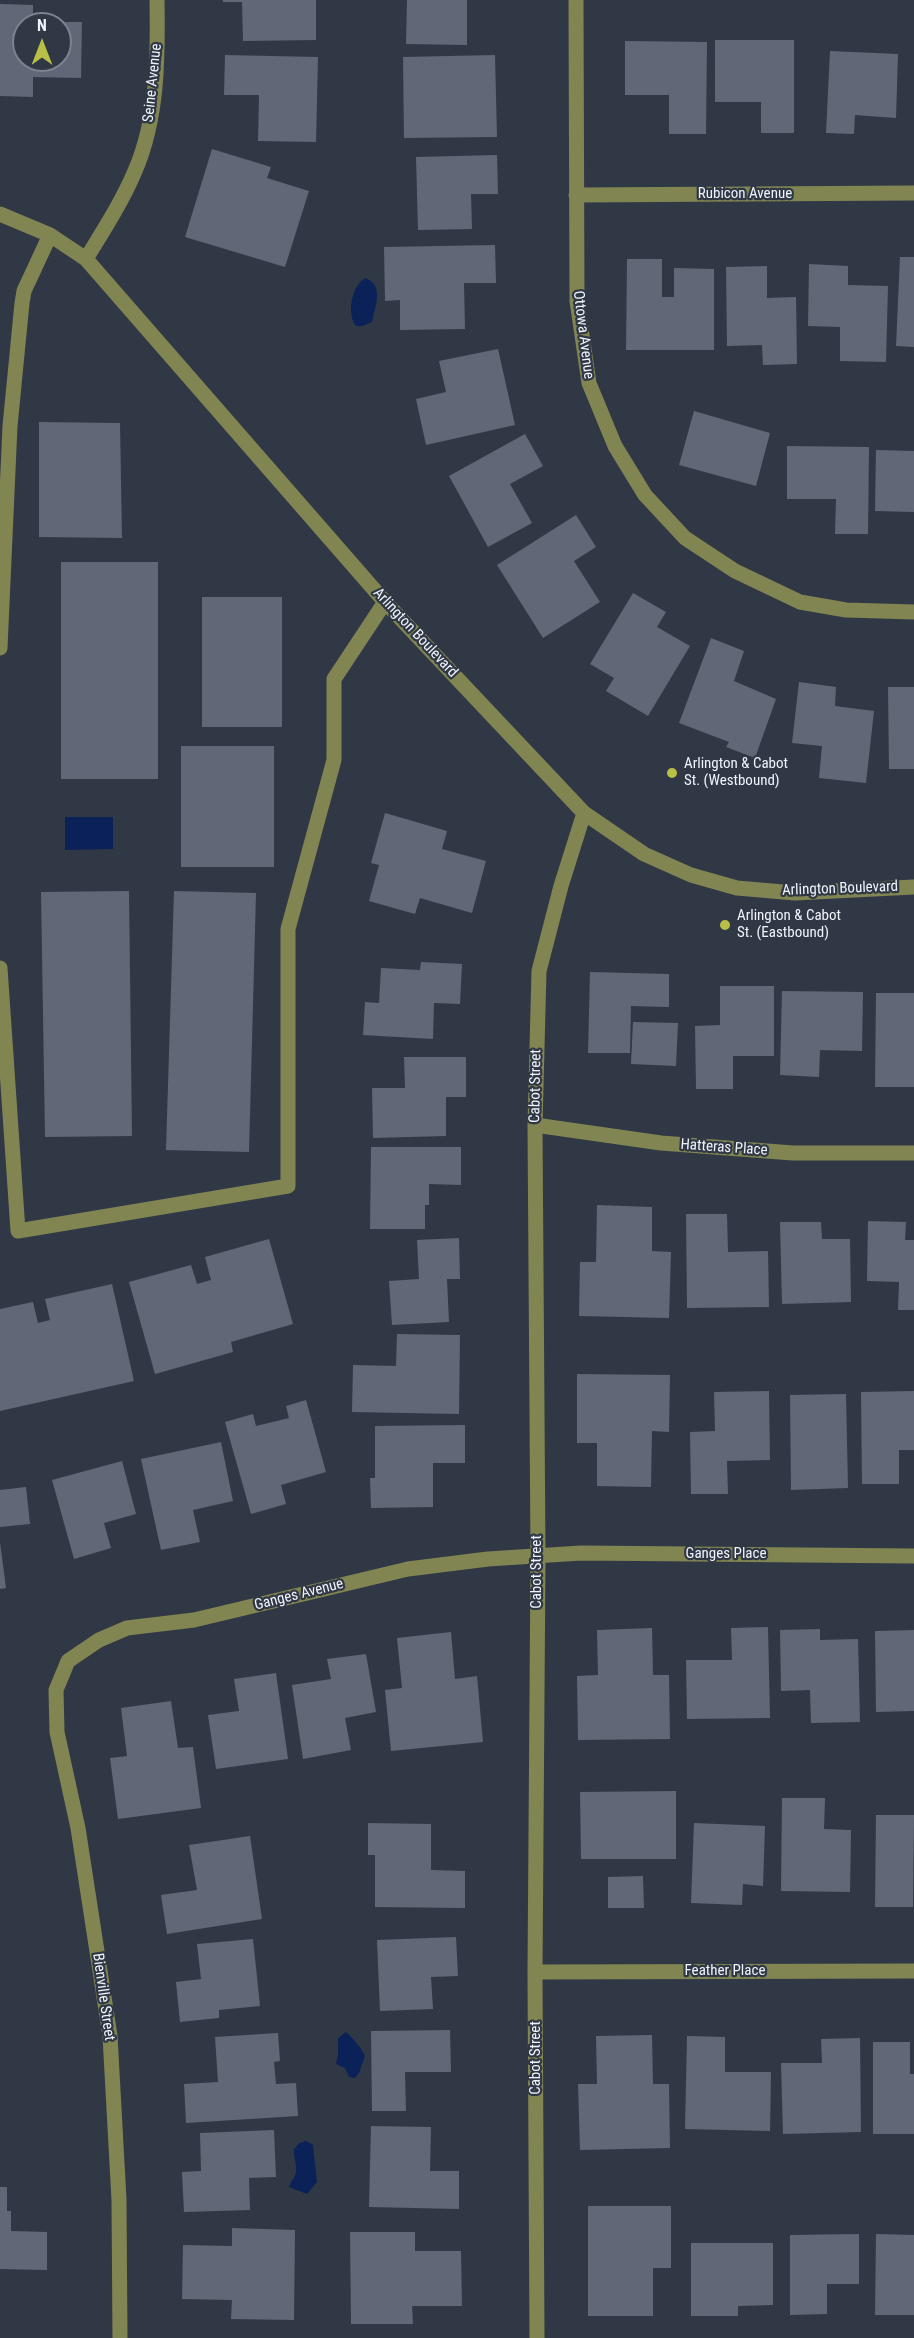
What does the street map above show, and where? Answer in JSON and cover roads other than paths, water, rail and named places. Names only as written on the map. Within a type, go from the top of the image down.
[{"type":"street","name":"Seine Avenue","points":[[86,260],[136,170],[151,118],[158,51],[157,0]]},
{"type":"street","name":"Ottowa Avenue","points":[[576,0],[577,301],[589,383],[615,446],[645,495],[685,538],[735,572],[800,602],[846,610],[914,612]]},
{"type":"street","name":"Rubicon Avenue","points":[[576,195],[914,193]]},
{"type":"street","name":"Arlington Boulevard","points":[[0,214],[50,235],[86,260],[386,602],[584,813],[644,854],[692,875],[737,888],[795,893],[914,887]]},
{"type":"street","points":[[0,648],[10,426],[22,303],[24,291],[50,235]]},
{"type":"street","points":[[0,968],[18,1231],[288,1186],[288,928],[334,760],[334,679],[386,602]]},
{"type":"street","name":"Cabot Street","points":[[537,2338],[535,1972],[538,1556],[535,1125],[539,971],[561,886],[584,813]]},
{"type":"street","name":"Hatteras Place","points":[[535,1125],[661,1143],[793,1153],[914,1153]]},
{"type":"street","name":"Ganges Place","points":[[538,1556],[581,1553],[914,1556]]},
{"type":"street","name":"Ganges Avenue","points":[[68,1661],[99,1640],[128,1628],[194,1620],[408,1569],[538,1556]]},
{"type":"street","name":"Bienville Street","points":[[68,1661],[56,1690],[57,1732],[78,1828],[110,2036],[118,2200],[120,2338]]},
{"type":"street","name":"Feather Place","points":[[535,1972],[914,1971]]},
{"type":"water","points":[[365,278],[375,286],[376,303],[372,322],[356,326],[351,314],[352,300],[357,287]]},
{"type":"water","points":[[65,817],[113,817],[113,849],[65,850]]},
{"type":"water","points":[[346,2032],[365,2056],[355,2078],[349,2077],[345,2068],[336,2064],[338,2038]]},
{"type":"water","points":[[306,2141],[313,2145],[317,2182],[307,2194],[289,2187],[296,2172],[294,2149],[299,2143]]},
{"type":"place","name":"Arlington & Cabot St. (Westbound)","points":[[672,773]]},
{"type":"place","name":"Arlington & Cabot St. (Eastbound)","points":[[725,925]]}]
